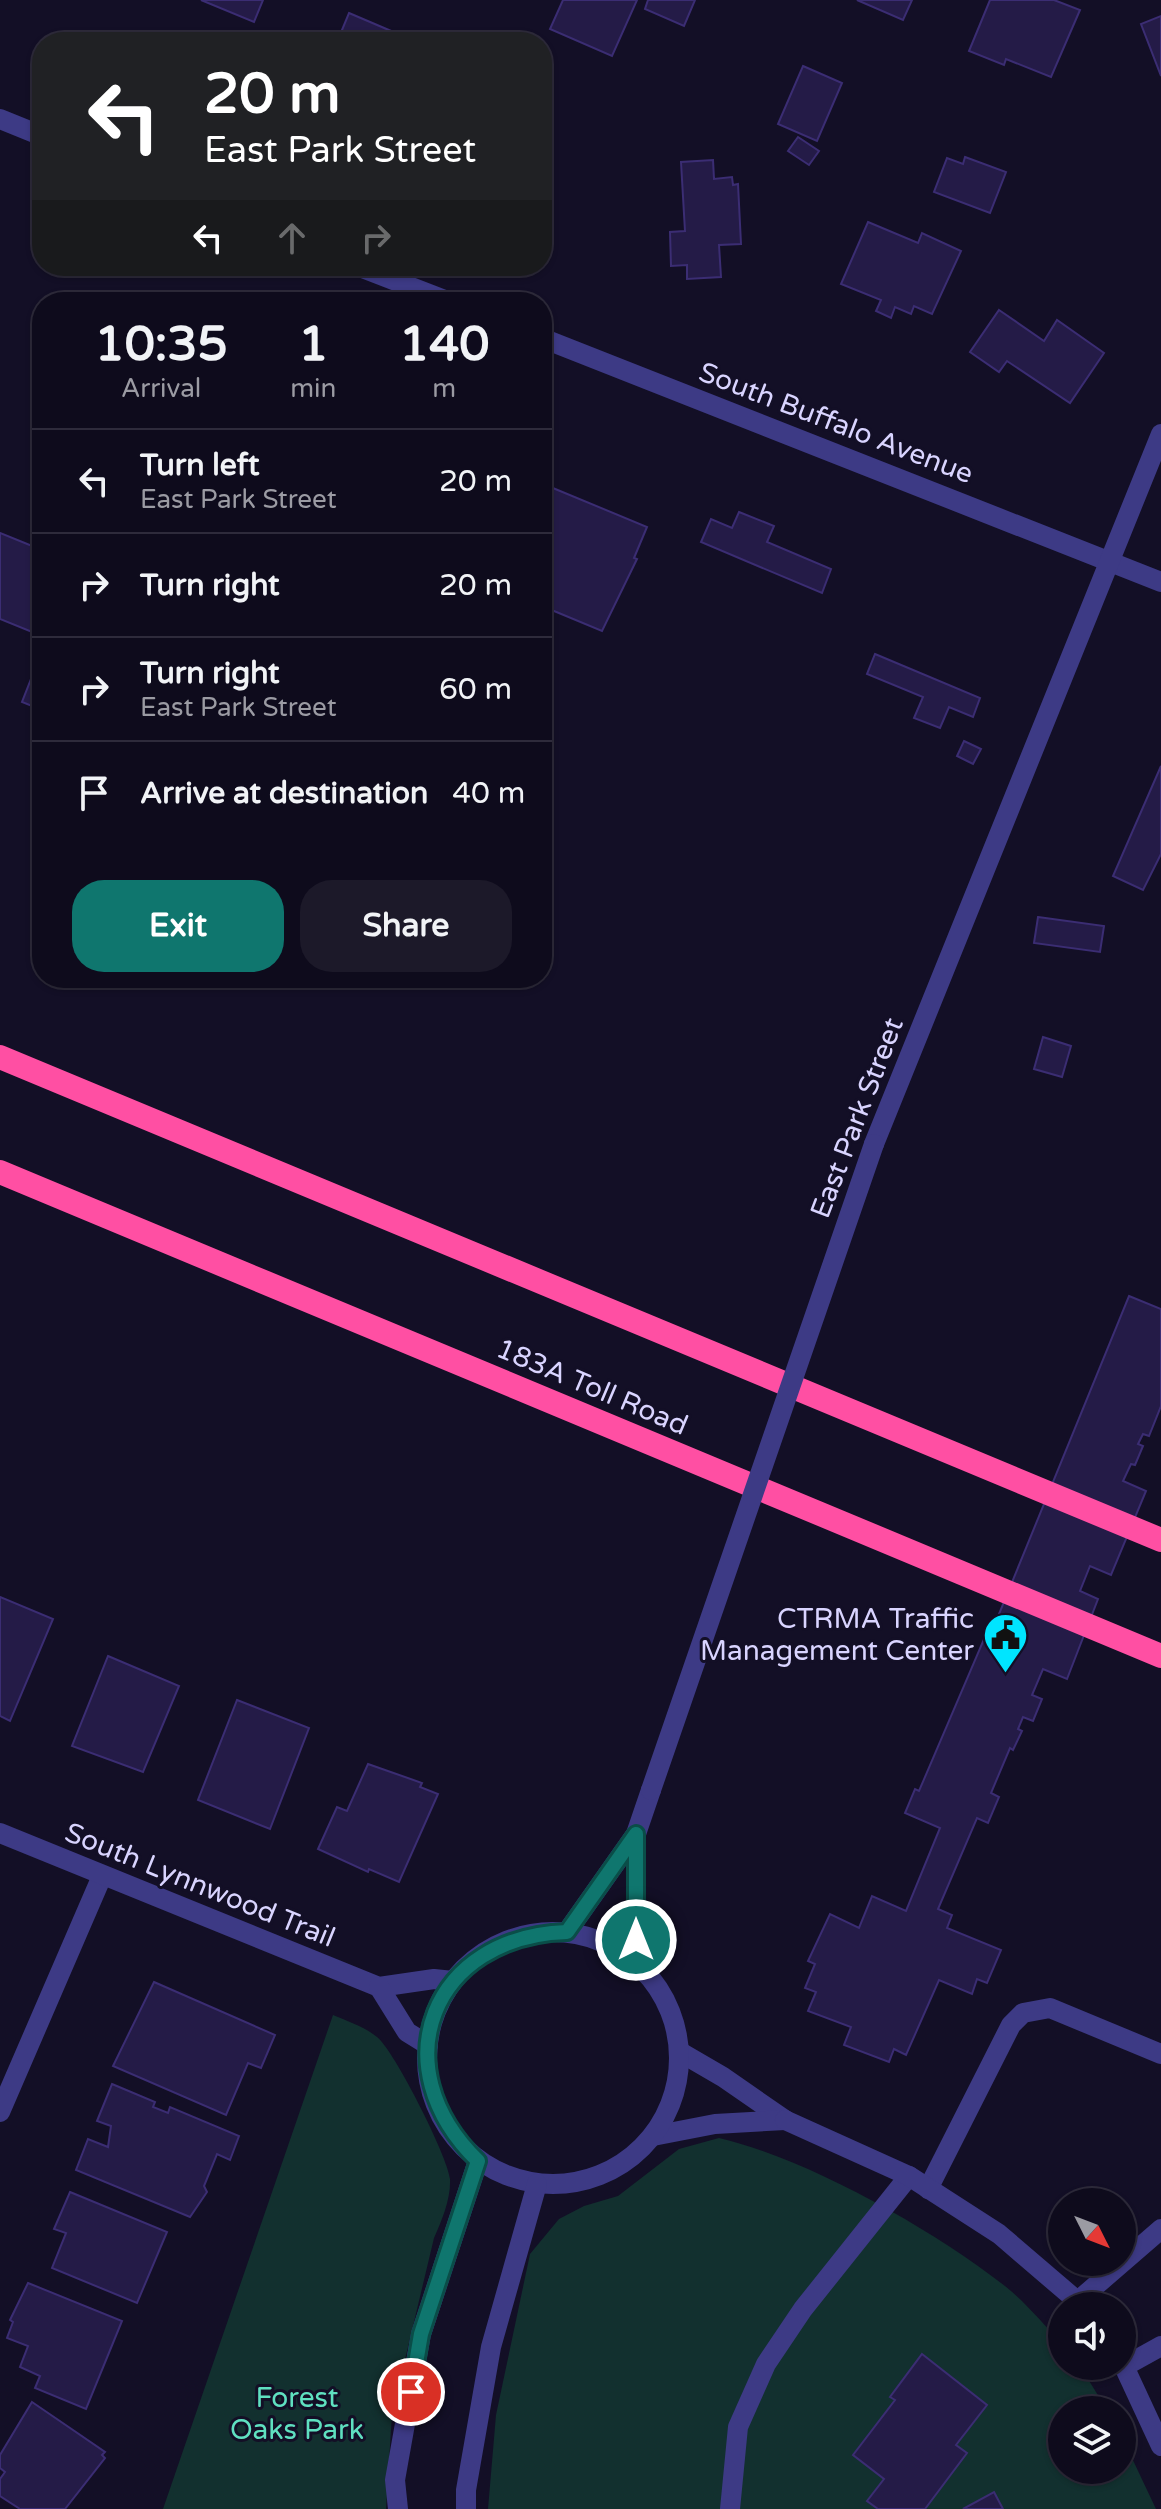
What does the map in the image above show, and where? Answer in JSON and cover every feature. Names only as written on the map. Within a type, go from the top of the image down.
[{"type":"highway","points":[[0,1057],[1161,1540]]},
{"type":"highway","name":"183A Toll Road","points":[[0,1172],[1161,1656]]},
{"type":"street","points":[[0,119],[32,132]]},
{"type":"street","points":[[383,276],[424,292]]},
{"type":"street","name":"South Buffalo Avenue","points":[[552,342],[1161,582]]},
{"type":"street","name":"East Park Street","points":[[567,1932],[636,1834],[874,1144],[1161,434]]},
{"type":"street","name":"South Lynnwood Trail","points":[[0,1833],[379,1987]]},
{"type":"street","name":"East Park Street","points":[[636,1834],[636,1962]]},
{"type":"street","points":[[0,2112],[102,1876]]},
{"type":"street","points":[[567,1932],[604,1942],[636,1962],[659,1988],[673,2019],[680,2052],[674,2097],[653,2136],[629,2159],[601,2176],[569,2184],[537,2184],[506,2176],[478,2161],[454,2138],[437,2110],[428,2078],[428,2045],[436,2011],[453,1981],[476,1959],[504,1942],[535,1933],[567,1932]]},
{"type":"street","points":[[428,2045],[407,2032],[379,1987],[434,1979],[453,1981]]},
{"type":"street","points":[[928,2189],[1011,2025],[1023,2013],[1050,2008],[1161,2054]]},
{"type":"street","points":[[680,2052],[785,2120],[909,2176],[999,2234],[1068,2292]]},
{"type":"street","points":[[653,2136],[715,2124],[785,2120]]},
{"type":"street","points":[[398,2509],[395,2480],[421,2334],[478,2161]]},
{"type":"street","points":[[730,2509],[738,2427],[766,2364],[803,2309],[909,2176]]},
{"type":"street","points":[[466,2509],[466,2490],[491,2347],[537,2184]]},
{"type":"street","points":[[1093,2292],[1161,2229]]},
{"type":"street","points":[[1136,2358],[1161,2346]]},
{"type":"street","points":[[1130,2380],[1161,2446]]},
{"type":"green space","name":"Forest Oaks Park","points":[[333,2015],[367,2030],[385,2046],[431,2128],[450,2179],[447,2202],[434,2238],[392,2414],[386,2509],[163,2509]]},
{"type":"green space","points":[[719,2138],[754,2148],[828,2178],[939,2240],[1009,2289],[1048,2328],[1048,2380],[1089,2380],[1098,2396],[1048,2396],[1048,2484],[1136,2484],[1136,2467],[1156,2509],[488,2509],[496,2415],[530,2254],[559,2219],[584,2206],[618,2196],[679,2149]]},
{"type":"building","points":[[201,0],[263,0],[254,22]]},
{"type":"building","points":[[563,0],[637,0],[612,56],[550,29]]},
{"type":"building","points":[[648,0],[695,0],[684,26],[645,9]]},
{"type":"building","points":[[857,0],[912,0],[903,20]]},
{"type":"building","points":[[990,0],[1054,0],[1080,10],[1051,77],[1006,59],[1004,65],[969,51]]},
{"type":"building","points":[[349,13],[394,32],[341,32]]},
{"type":"building","points":[[1161,16],[1161,76],[1141,24]]},
{"type":"building","points":[[803,66],[842,83],[817,141],[778,124]]},
{"type":"building","points":[[798,137],[819,151],[809,165],[788,151]]},
{"type":"building","points":[[965,157],[1006,172],[990,213],[934,192],[947,158],[963,164]]},
{"type":"building","points":[[713,160],[714,179],[732,177],[733,185],[738,184],[741,244],[719,245],[721,277],[687,279],[687,265],[671,266],[670,232],[685,231],[681,162]]},
{"type":"building","points":[[868,222],[918,243],[922,233],[961,251],[932,314],[914,306],[911,314],[895,307],[891,318],[876,311],[881,300],[841,284]]},
{"type":"building","points":[[999,310],[1044,341],[1057,320],[1104,353],[1070,403],[1007,361],[999,372],[970,352]]},
{"type":"building","points":[[552,488],[647,527],[634,558],[637,559],[602,631],[552,610]]},
{"type":"building","points":[[739,512],[774,526],[767,542],[831,569],[822,593],[701,542],[711,519],[732,528]]},
{"type":"building","points":[[0,533],[32,546],[32,632],[0,619]]},
{"type":"building","points":[[875,654],[980,698],[973,717],[949,707],[940,728],[914,718],[923,697],[867,674]]},
{"type":"building","points":[[32,676],[32,706],[22,702]]},
{"type":"building","points":[[964,741],[981,749],[973,764],[957,756]]},
{"type":"building","points":[[1161,766],[1161,854],[1143,890],[1113,876]]},
{"type":"building","points":[[1038,917],[1104,926],[1100,952],[1034,943]]},
{"type":"building","points":[[1043,1037],[1071,1046],[1062,1077],[1034,1069]]},
{"type":"building","name":"CTRMA Traffic Management Center","points":[[1129,1296],[1161,1309],[1161,1406],[1149,1436],[1143,1434],[1138,1444],[1143,1446],[1135,1465],[1131,1464],[1123,1481],[1146,1491],[1111,1575],[1090,1566],[1080,1591],[1098,1599],[1067,1679],[1043,1669],[1032,1695],[1042,1699],[1033,1721],[1023,1717],[1018,1729],[1022,1731],[1013,1750],[1010,1748],[991,1793],[999,1797],[988,1823],[977,1818],[938,1909],[952,1915],[947,1928],[1001,1950],[987,1983],[977,1979],[972,1994],[939,1980],[906,2055],[894,2049],[889,2062],[844,2045],[851,2027],[808,2011],[816,1992],[805,1988],[815,1964],[808,1961],[830,1914],[859,1928],[872,1896],[906,1911],[940,1828],[905,1813],[915,1789],[919,1791],[984,1639],[988,1641]]},
{"type":"building","points":[[0,1597],[53,1619],[10,1721],[0,1716]]},
{"type":"building","points":[[108,1656],[179,1686],[143,1772],[72,1746]]},
{"type":"building","points":[[237,1700],[309,1728],[270,1829],[198,1800]]},
{"type":"building","points":[[368,1764],[422,1783],[420,1787],[438,1794],[399,1882],[369,1869],[368,1872],[318,1849],[337,1807],[347,1811]]},
{"type":"building","points":[[154,1982],[275,2035],[261,2068],[248,2063],[226,2115],[113,2066]]},
{"type":"building","points":[[112,2084],[155,2102],[153,2107],[168,2113],[170,2107],[239,2136],[230,2160],[217,2154],[204,2186],[207,2192],[190,2217],[76,2170],[88,2139],[108,2147],[111,2126],[97,2121]]},
{"type":"building","points":[[70,2192],[167,2232],[137,2303],[52,2268],[66,2233],[54,2229]]},
{"type":"building","points":[[28,2283],[122,2321],[86,2409],[35,2388],[40,2376],[20,2367],[28,2346],[7,2338],[13,2322],[10,2320]]},
{"type":"building","points":[[922,2354],[987,2405],[956,2445],[967,2453],[925,2509],[878,2509],[867,2501],[884,2479],[853,2455],[895,2400],[890,2397]]},
{"type":"building","points":[[32,2402],[105,2452],[102,2455],[105,2458],[65,2509],[20,2509],[0,2496],[0,2479],[5,2472],[0,2468],[0,2455]]},
{"type":"building","points":[[994,2492],[1003,2509],[963,2509]]},
{"type":"place","name":"CTRMA Traffic Management Center","points":[[1005,1674]]},
{"type":"route","points":[[411,2392],[421,2334],[478,2161],[454,2138],[437,2110],[428,2078],[428,2045],[436,2011],[453,1981],[476,1959],[504,1942],[535,1933],[567,1932],[636,1834],[636,1940]]}]
